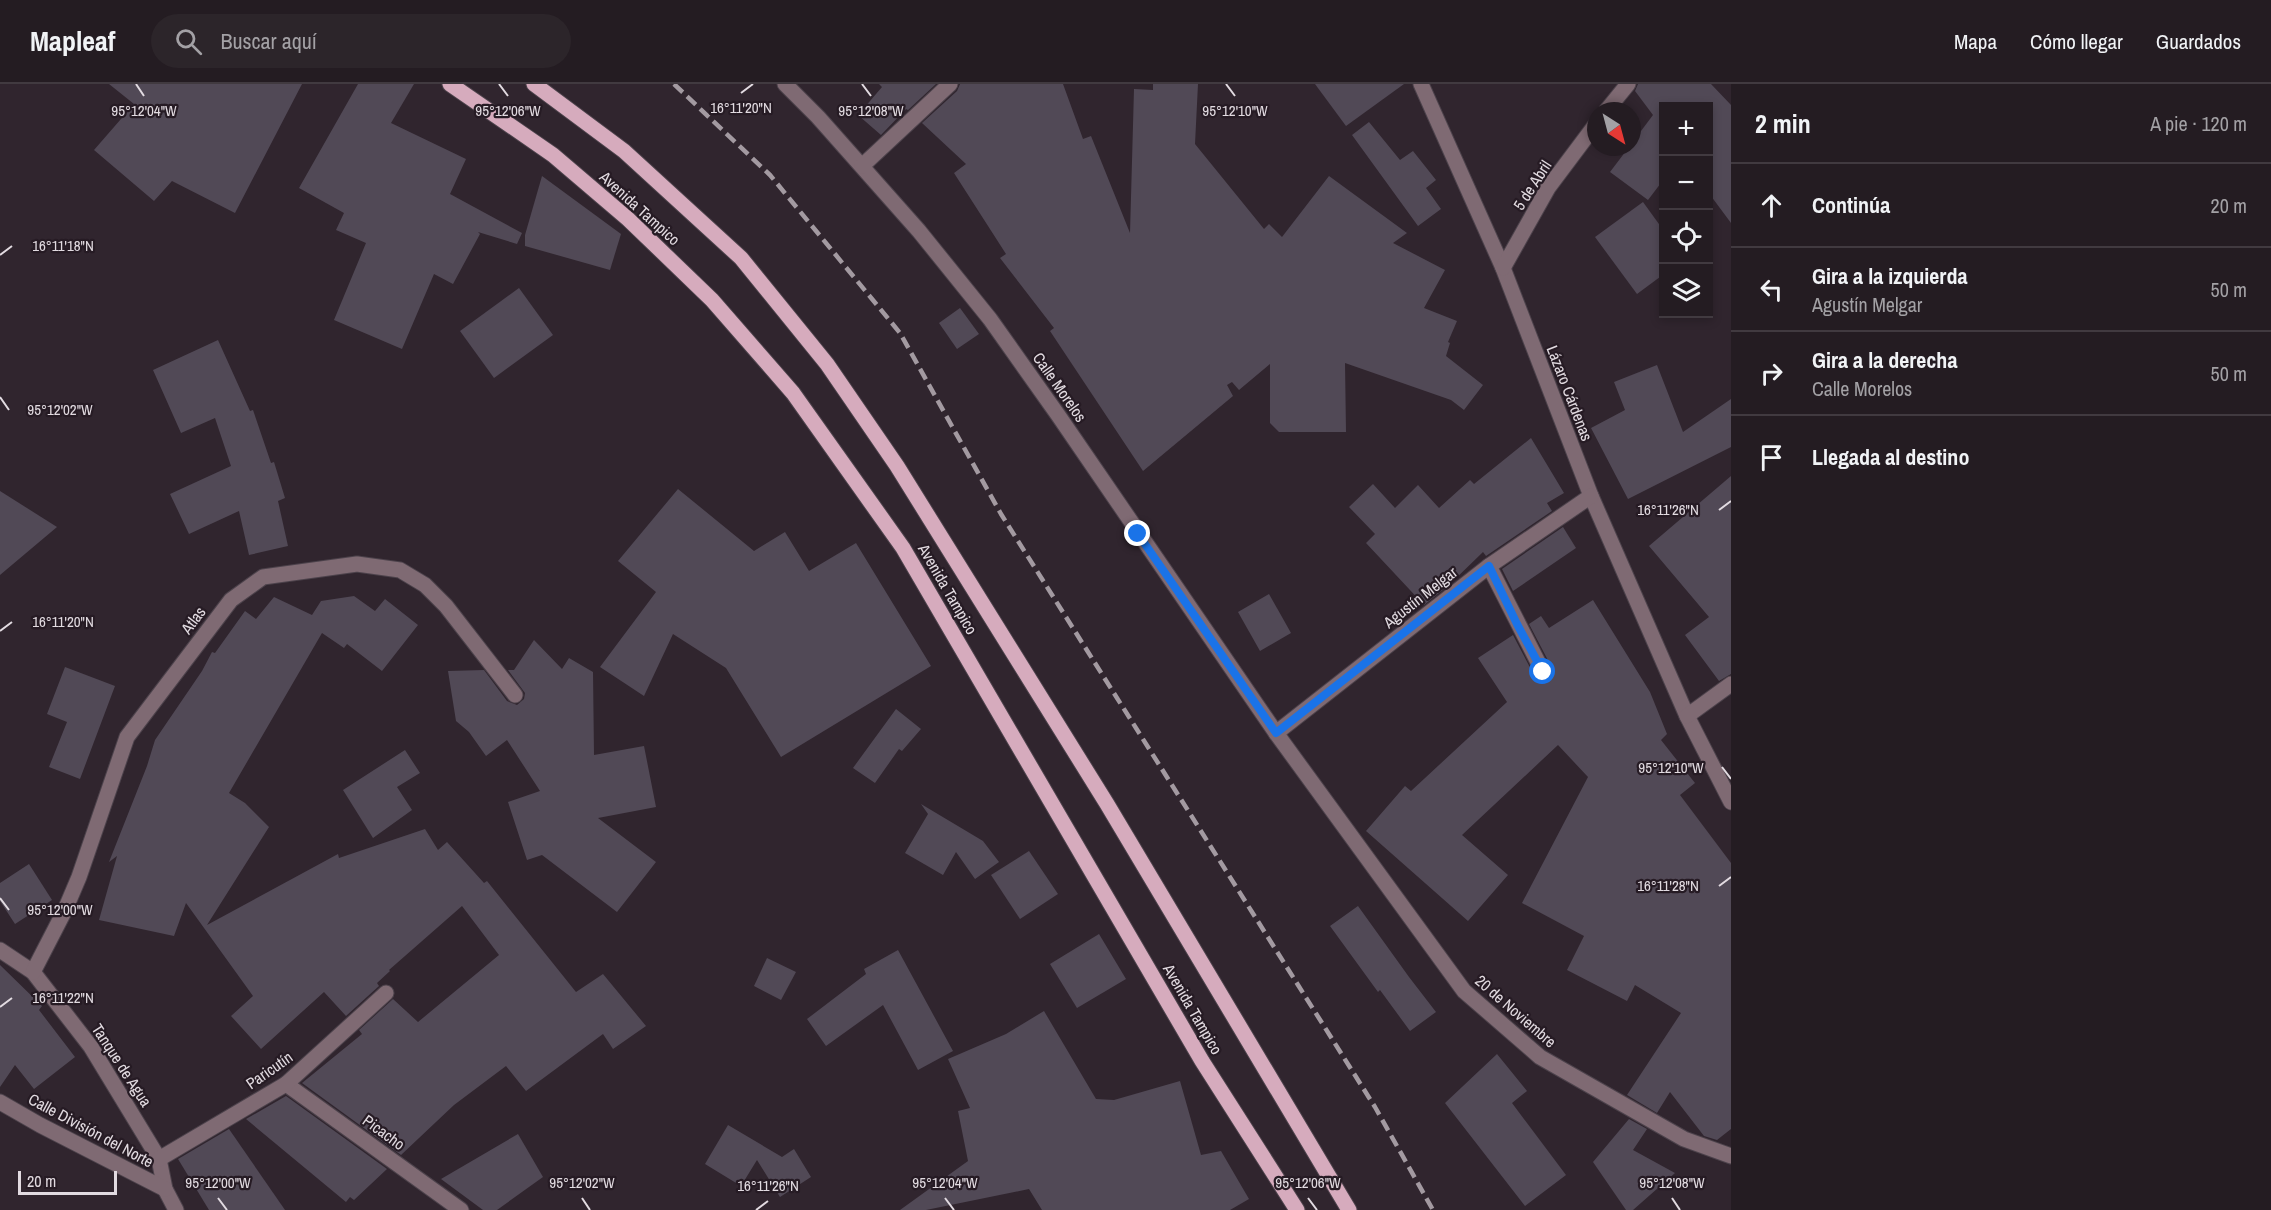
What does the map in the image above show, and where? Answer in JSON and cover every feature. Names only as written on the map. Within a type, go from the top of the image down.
[{"type":"main road","name":"Avenida Tampico","points":[[450,84],[553,155],[628,219],[712,300],[793,393],[903,548],[1202,1061],[1297,1210]]},
{"type":"main road","name":"Avenida Tampico","points":[[534,84],[624,151],[741,258],[827,364],[897,466],[1107,804],[1349,1210]]},
{"type":"street","points":[[862,166],[950,84]]},
{"type":"street","name":"Lázaro Cárdenas","points":[[1421,84],[1503,268],[1591,496],[1687,716],[1731,802]]},
{"type":"street","points":[[1613,102],[1628,84]]},
{"type":"street","name":"Calle Morelos","points":[[787,85],[919,231],[990,319],[1276,733]]},
{"type":"street","name":"5 de Abril","points":[[1503,268],[1548,188],[1587,136]]},
{"type":"street","name":"Agustín Melgar","points":[[1276,733],[1489,566],[1591,496]]},
{"type":"street","name":"Atlas","points":[[33,972],[79,877],[127,737],[231,600],[263,577],[357,564],[400,570],[425,585],[446,606],[515,695]]},
{"type":"street","points":[[1489,566],[1543,672]]},
{"type":"street","points":[[1687,716],[1731,684]]},
{"type":"street","name":"20 de Noviembre","points":[[1276,733],[1464,991],[1540,1057],[1684,1139],[1731,1156]]},
{"type":"street","name":"Tanque de Agua","points":[[0,950],[33,972],[91,1047],[159,1159],[165,1189],[176,1210]]},
{"type":"street","name":"Paricutín","points":[[159,1159],[286,1084],[386,993]]},
{"type":"street","name":"Picacho","points":[[286,1084],[461,1210]]},
{"type":"street","name":"Calle División del Norte","points":[[0,1102],[165,1189]]},
{"type":"building","points":[[109,84],[302,84],[235,213],[172,181],[154,201],[94,150],[134,104]]},
{"type":"building","points":[[358,84],[414,84],[391,123],[466,159],[450,194],[522,233],[517,244],[478,232],[480,234],[453,284],[434,274],[402,349],[334,320],[366,243],[336,230],[344,213],[299,188]]},
{"type":"building","points":[[879,84],[936,84],[908,110],[906,109],[881,135],[858,115],[882,87]]},
{"type":"building","points":[[960,84],[1063,84],[1083,139],[1091,136],[1130,233],[1134,89],[1153,90],[1153,84],[1198,84],[1195,144],[1264,229],[1269,224],[1282,237],[1329,176],[1407,233],[1393,243],[1445,270],[1424,308],[1457,321],[1448,342],[1450,343],[1446,356],[1483,385],[1464,410],[1451,400],[1345,363],[1346,432],[1279,432],[1270,423],[1270,364],[1239,390],[1232,382],[1227,385],[1233,396],[1143,471],[1050,331],[1054,328],[1000,258],[1006,254],[954,173],[966,164],[922,123],[957,91]]},
{"type":"building","points":[[1315,84],[1404,84],[1346,126]]},
{"type":"building","points":[[1638,84],[1711,84],[1731,105],[1731,223],[1713,199],[1713,102],[1659,102],[1659,186],[1648,200],[1610,172],[1622,156],[1641,156],[1641,131],[1653,115],[1635,91]]},
{"type":"building","points":[[1369,122],[1400,160],[1413,151],[1436,180],[1426,188],[1441,209],[1418,226],[1352,135]]},
{"type":"building","points":[[542,176],[621,234],[610,270],[525,246],[525,235]]},
{"type":"building","points":[[1643,202],[1659,224],[1659,278],[1637,294],[1595,237]]},
{"type":"building","points":[[519,288],[553,335],[494,378],[460,331]]},
{"type":"building","points":[[960,308],[979,334],[957,349],[939,323]]},
{"type":"building","points":[[218,340],[250,411],[253,410],[271,463],[274,462],[285,498],[278,501],[288,546],[249,555],[239,511],[189,534],[170,494],[231,466],[215,418],[181,433],[153,370]]},
{"type":"building","points":[[1657,365],[1683,432],[1731,399],[1731,447],[1628,499],[1591,428],[1625,410],[1614,382]]},
{"type":"building","points":[[1531,438],[1564,493],[1547,503],[1552,511],[1486,556],[1483,552],[1449,585],[1424,605],[1366,543],[1375,534],[1349,507],[1373,484],[1395,508],[1418,485],[1439,508],[1470,480],[1474,484]]},
{"type":"building","points":[[1731,476],[1731,674],[1719,681],[1685,635],[1709,617],[1649,546]]},
{"type":"building","points":[[678,489],[754,551],[785,532],[809,571],[856,543],[931,666],[781,757],[726,668],[673,634],[644,696],[600,667],[656,592],[618,561]]},
{"type":"building","points":[[0,491],[57,527],[0,575]]},
{"type":"building","points":[[1563,527],[1576,548],[1513,591],[1502,569]]},
{"type":"building","points":[[1269,594],[1291,633],[1260,651],[1238,612]]},
{"type":"building","points":[[354,596],[375,611],[385,599],[418,625],[382,671],[347,644],[344,648],[322,633],[229,793],[245,803],[269,827],[207,925],[338,854],[339,858],[425,829],[438,850],[447,842],[484,883],[487,881],[576,992],[603,974],[646,1026],[613,1049],[603,1034],[526,1091],[506,1066],[454,1105],[401,1155],[302,1083],[362,1034],[359,1030],[393,999],[418,1022],[499,955],[462,906],[389,970],[377,983],[379,986],[346,1016],[324,992],[261,1049],[231,1016],[253,996],[186,903],[174,936],[99,920],[117,856],[109,862],[155,740],[202,671],[212,652],[215,653],[245,611],[256,619],[274,597],[312,615],[321,601]]},
{"type":"building","points":[[1593,600],[1650,692],[1667,734],[1661,740],[1695,783],[1680,795],[1731,863],[1731,1129],[1717,1140],[1704,1136],[1670,1092],[1657,1113],[1627,1095],[1681,1013],[1635,985],[1627,1001],[1567,970],[1584,936],[1522,903],[1588,777],[1558,745],[1462,835],[1508,875],[1468,921],[1366,831],[1405,786],[1411,791],[1507,702],[1478,658],[1513,635],[1535,677],[1542,682],[1547,681],[1551,677],[1552,668],[1529,624],[1541,616],[1549,628]]},
{"type":"building","points":[[534,640],[562,669],[569,658],[593,672],[594,755],[644,746],[656,807],[598,818],[656,862],[617,912],[542,855],[527,860],[508,802],[540,791],[507,740],[486,756],[469,732],[456,721],[448,671],[484,670],[507,701],[517,705],[524,699],[525,693],[508,670],[514,670]]},
{"type":"building","points":[[65,667],[115,686],[80,779],[49,767],[67,722],[47,714]]},
{"type":"building","points":[[896,709],[921,729],[902,751],[899,749],[875,783],[853,768]]},
{"type":"building","points":[[405,750],[420,773],[397,787],[412,810],[373,838],[343,790]]},
{"type":"building","points":[[921,804],[983,841],[999,862],[975,879],[956,852],[943,875],[905,853],[928,814]]},
{"type":"building","points":[[1029,851],[1058,894],[1020,919],[991,875]]},
{"type":"building","points":[[29,864],[52,900],[15,924],[0,901],[0,883]]},
{"type":"building","points":[[1358,906],[1436,1012],[1410,1031],[1380,990],[1378,992],[1330,926]]},
{"type":"building","points":[[1099,934],[1126,979],[1077,1008],[1050,964]]},
{"type":"building","points":[[898,950],[953,1051],[918,1070],[883,1005],[826,1046],[807,1019],[866,974],[864,969]]},
{"type":"building","points":[[767,958],[796,972],[781,1000],[754,986]]},
{"type":"building","points":[[0,965],[42,1006],[39,1010],[75,1057],[34,1089],[15,1065],[0,1087]]},
{"type":"building","points":[[1044,1011],[1096,1099],[1114,1100],[1180,1081],[1201,1155],[1221,1151],[1249,1199],[1230,1210],[1042,1210],[1029,1189],[926,1210],[900,1210],[968,1161],[958,1111],[970,1108],[948,1059],[1006,1034]]},
{"type":"building","points":[[1497,1054],[1527,1091],[1512,1103],[1566,1175],[1525,1206],[1445,1103]]},
{"type":"building","points":[[286,1096],[387,1169],[354,1200],[350,1197],[346,1202],[246,1119]]},
{"type":"building","points":[[1629,1119],[1647,1129],[1633,1150],[1675,1173],[1633,1210],[1626,1210],[1593,1162]]},
{"type":"building","points":[[728,1125],[782,1157],[794,1149],[811,1177],[780,1197],[757,1160],[741,1186],[705,1164]]},
{"type":"building","points":[[229,1129],[285,1210],[209,1210],[178,1159]]},
{"type":"building","points":[[518,1134],[543,1177],[497,1210],[483,1210],[441,1179]]},
{"type":"railway","points":[[674,84],[770,175],[900,333],[1001,514],[1375,1107],[1433,1210]]},
{"type":"route","points":[[1138,534],[1276,733],[1489,566],[1543,672]]}]
